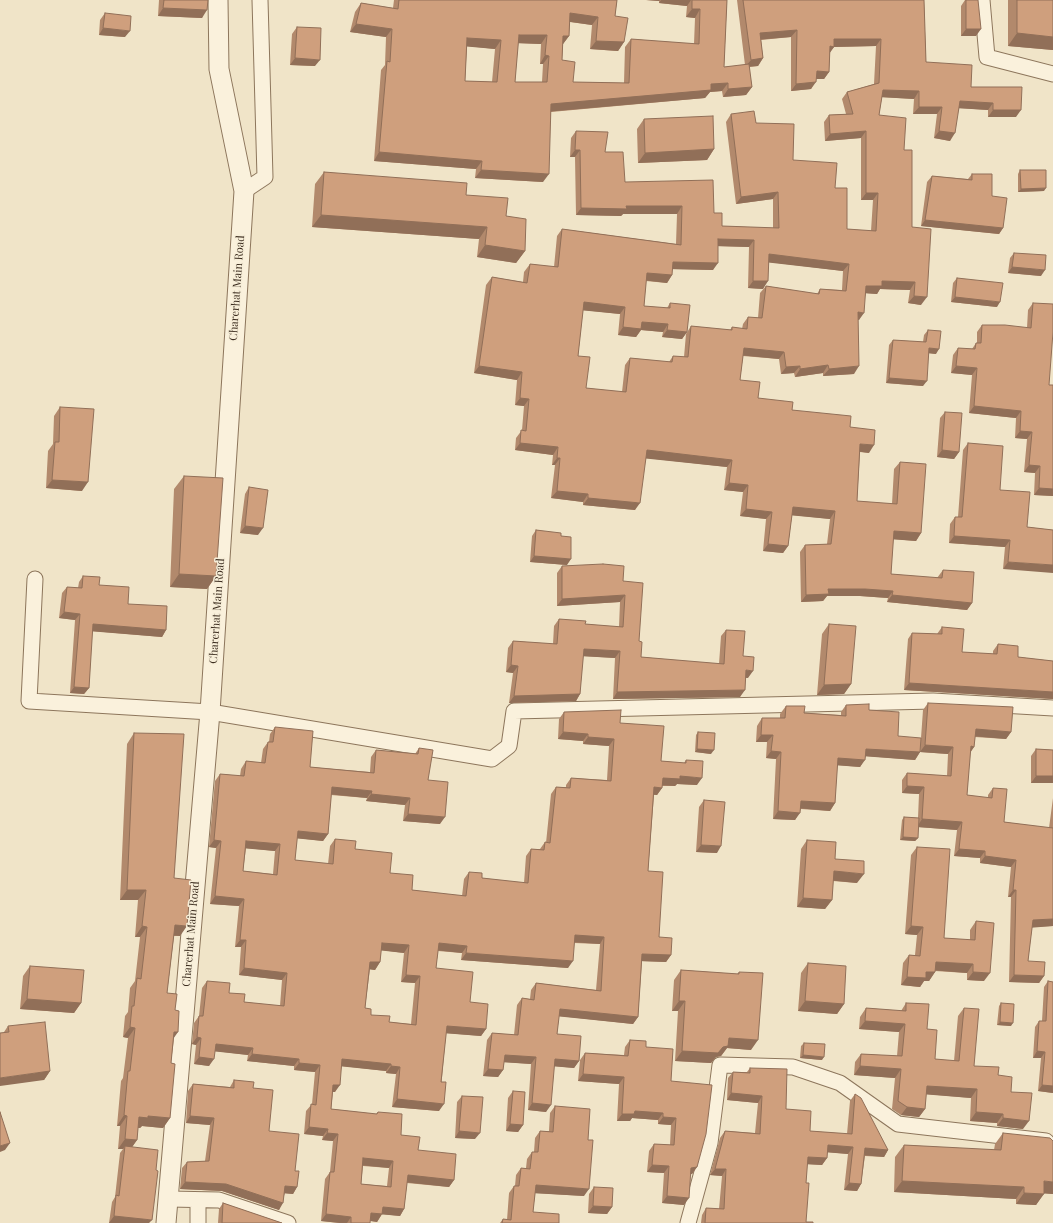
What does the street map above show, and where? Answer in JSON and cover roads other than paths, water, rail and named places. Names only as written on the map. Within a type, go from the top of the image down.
[{"type":"street","name":"Charerhat Main Road","points":[[166,1223],[210,712],[244,191],[219,69],[218,0]]},
{"type":"street","points":[[244,191],[265,177],[260,0]]},
{"type":"street","points":[[982,0],[987,57],[1053,74]]},
{"type":"street","points":[[35,579],[30,701],[210,712],[492,760],[510,746],[514,711],[933,701],[1053,708]]},
{"type":"street","points":[[688,1223],[710,1143],[720,1065],[793,1067],[840,1083],[898,1124],[1046,1141],[1053,1150]]},
{"type":"street","points":[[169,1199],[219,1200],[288,1223]]},
{"type":"street","points":[[198,1200],[198,1223]]}]
